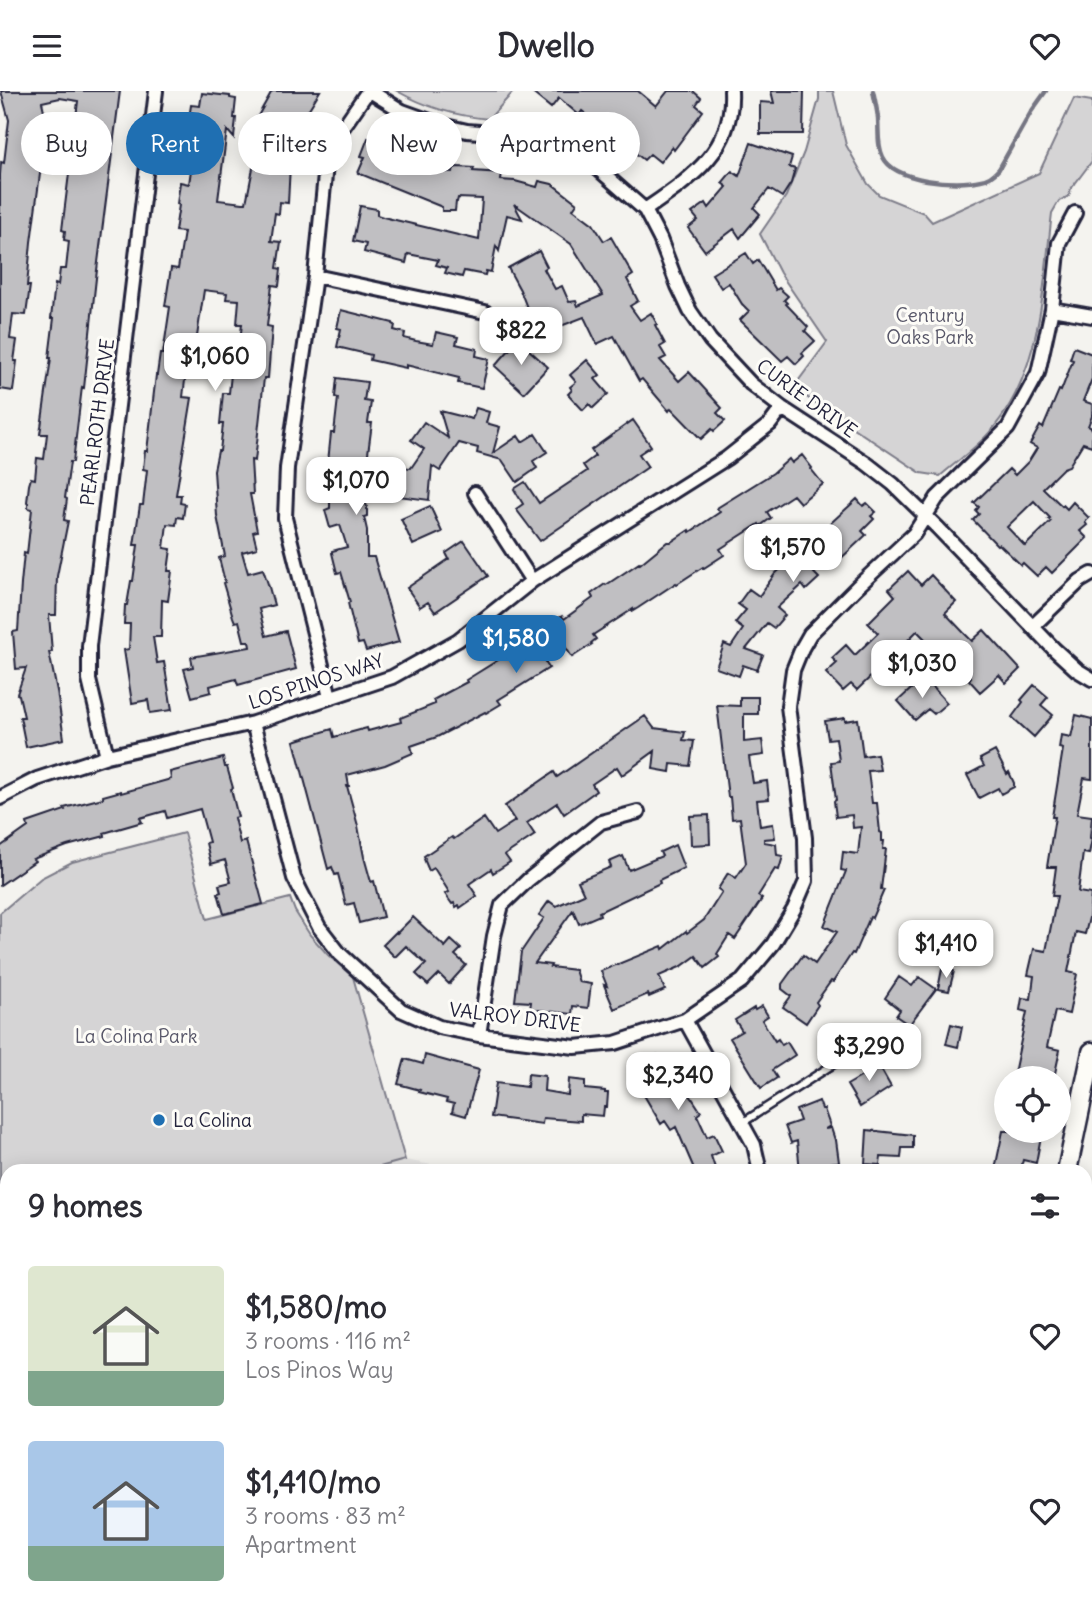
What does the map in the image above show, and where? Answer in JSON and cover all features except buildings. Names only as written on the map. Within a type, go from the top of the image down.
[{"type":"street","name":"PEARLROTH DRIVE","points":[[107,756],[89,680],[89,646],[156,91]]},
{"type":"street","name":"CURIE DRIVE","points":[[369,91],[402,111],[440,125],[467,131],[518,135],[567,152],[596,167],[645,210],[690,311],[726,359],[751,384],[782,408],[893,484],[1032,627],[1069,663],[1092,679]]},
{"type":"street","points":[[330,697],[285,518],[287,468],[315,276],[326,165],[339,132],[369,91]]},
{"type":"street","points":[[645,210],[699,171],[722,141],[732,107],[732,91]]},
{"type":"street","name":"VALROY DRIVE","points":[[253,723],[294,878],[319,927],[340,954],[401,1010],[439,1027],[575,1047],[614,1043],[685,1020],[742,981],[773,944],[794,909],[806,881],[805,838],[788,706],[793,670],[802,648],[810,634],[915,534],[937,498],[1008,428],[1038,373],[1052,309],[1059,243],[1075,213]]},
{"type":"street","points":[[315,276],[485,312]]},
{"type":"street","points":[[1052,309],[1092,316]]},
{"type":"street","name":"LOS PINOS WAY","points":[[0,798],[37,779],[107,756],[253,723],[393,677],[458,640],[533,581],[727,458],[770,424],[782,408]]},
{"type":"street","points":[[475,493],[533,581]]},
{"type":"street","points":[[1032,627],[1080,581],[1092,574]]},
{"type":"street","points":[[479,1035],[494,936],[502,905],[528,880],[601,822],[638,812]]},
{"type":"street","points":[[685,1020],[754,1145],[758,1164]]},
{"type":"street","points":[[1068,1164],[1092,1052]]},
{"type":"lane","points":[[742,1123],[854,1051],[871,1034]]},
{"type":"shaded area","points":[[405,1160],[426,1164],[390,1164]]},
{"type":"green space","points":[[397,91],[514,91],[495,112],[476,112],[476,117],[419,102]]},
{"type":"green space","name":"Century Oaks Park","points":[[819,91],[833,91],[846,145],[868,184],[879,195],[924,213],[932,222],[1039,173],[1074,98],[1092,101],[1092,161],[1071,189],[1069,196],[1059,201],[1052,213],[1037,329],[1020,384],[1007,410],[989,433],[940,476],[921,473],[793,388],[827,342],[780,273],[760,234],[786,196],[804,152]]},
{"type":"green space","name":"La Colina Park","points":[[184,833],[207,919],[290,898],[310,935],[353,977],[405,1160],[390,1164],[0,1164],[0,913],[41,878],[72,862]]},
{"type":"waterway","points":[[873,91],[883,157],[900,172],[942,182],[970,182],[984,179],[997,171],[1046,91]]},
{"type":"place","name":"La Colina","points":[[159,1120]]}]
